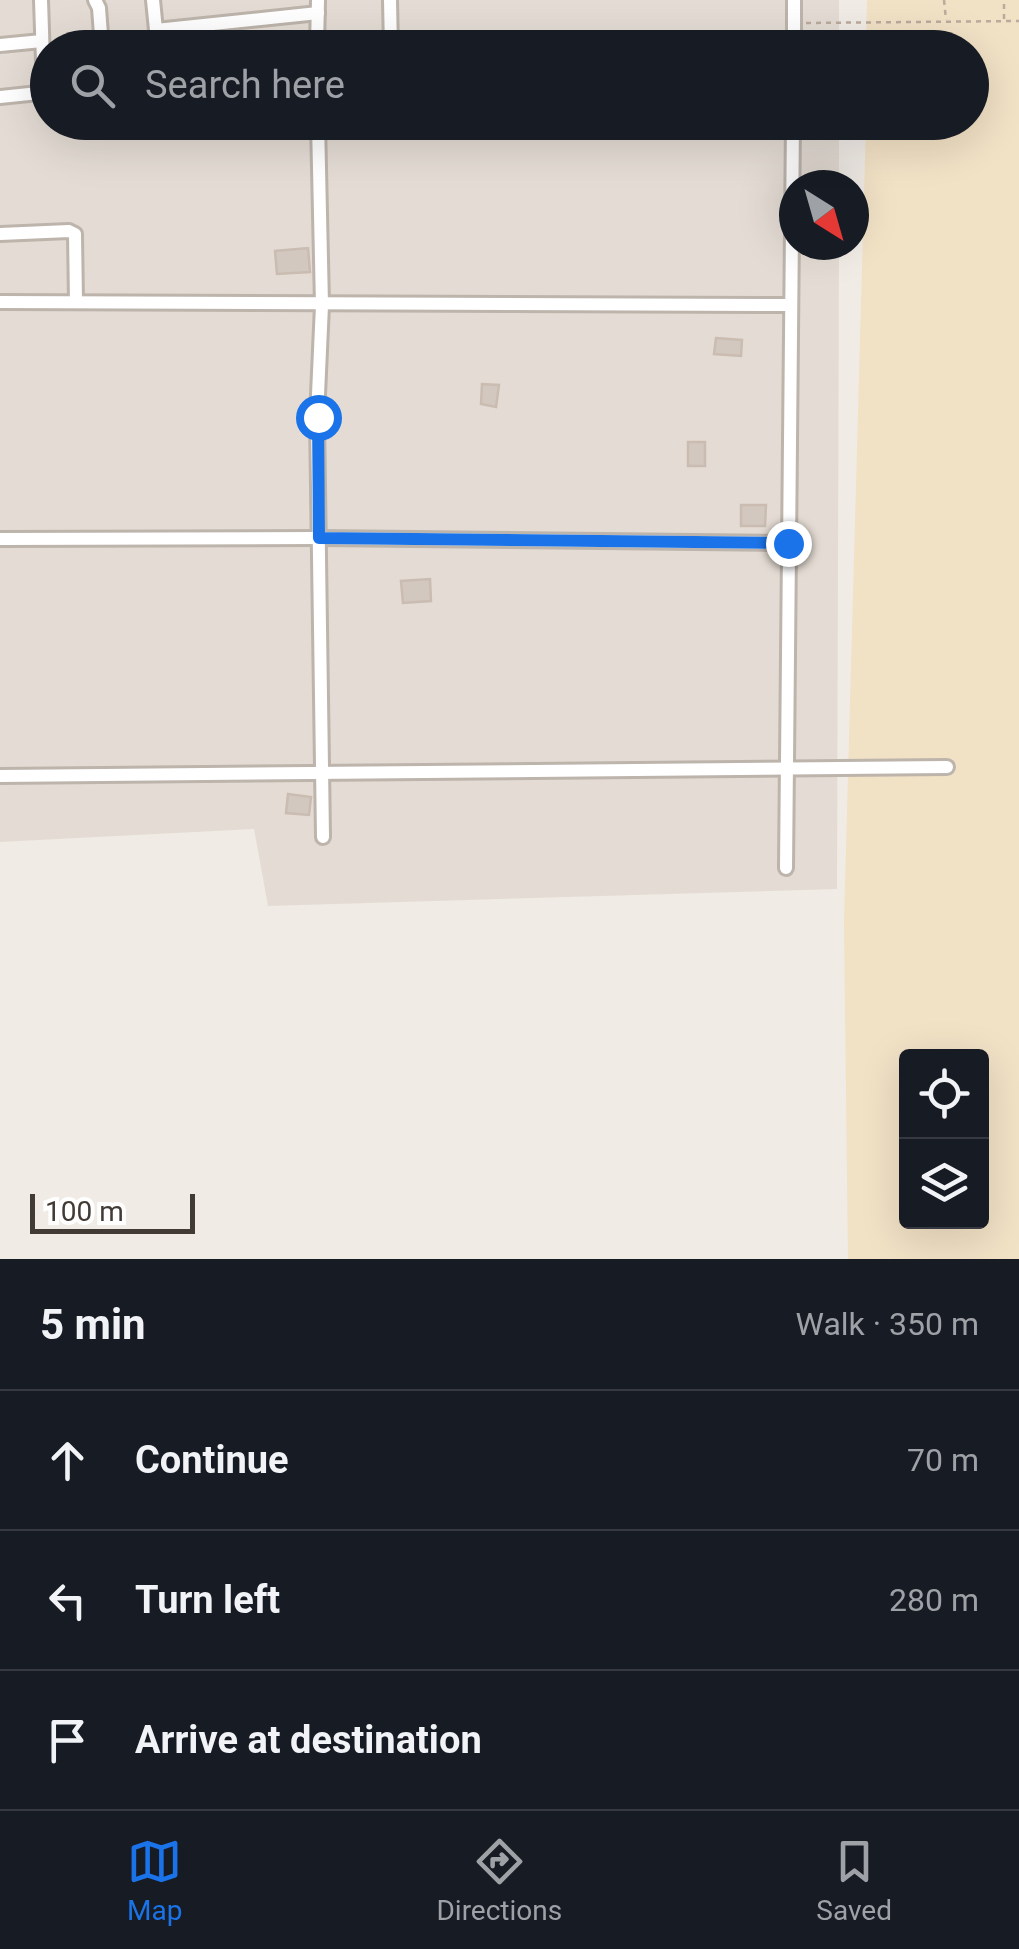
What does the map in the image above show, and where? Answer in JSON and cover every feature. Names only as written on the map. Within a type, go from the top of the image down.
[{"type":"street","points":[[41,0],[42,30]]},
{"type":"street","points":[[95,0],[101,30]]},
{"type":"street","points":[[154,0],[156,30],[318,7]]},
{"type":"street","points":[[390,0],[391,30]]},
{"type":"street","points":[[794,0],[794,30]]},
{"type":"street","points":[[0,45],[30,42]]},
{"type":"street","points":[[0,97],[30,94]]},
{"type":"street","points":[[318,140],[323,837]]},
{"type":"street","points":[[786,868],[793,140]]},
{"type":"street","points":[[0,234],[76,234],[76,302]]},
{"type":"street","points":[[0,302],[791,305]]},
{"type":"street","points":[[0,539],[788,543]]},
{"type":"street","points":[[0,776],[947,767]]},
{"type":"path","points":[[944,0],[946,22]]},
{"type":"path","points":[[1004,0],[1004,21]]},
{"type":"path","points":[[794,26],[1019,21]]},
{"type":"shaded area","points":[[0,0],[839,0],[839,30],[30,30],[30,140],[839,140],[839,170],[779,170],[779,260],[839,260],[837,889],[268,906],[254,829],[0,842]]},
{"type":"sand","points":[[867,0],[1019,0],[1019,1259],[848,1259],[844,922],[862,260],[869,260],[866,140],[989,140],[989,30],[866,30]]},
{"type":"building","points":[[308,248],[310,272],[277,274],[275,251]]},
{"type":"building","points":[[716,338],[742,340],[741,356],[714,354]]},
{"type":"building","points":[[482,384],[499,385],[496,407],[481,404]]},
{"type":"building","points":[[688,442],[705,442],[705,466],[688,466]]},
{"type":"building","points":[[741,505],[766,505],[765,526],[741,526]]},
{"type":"building","points":[[430,579],[431,601],[403,603],[401,581]]},
{"type":"building","points":[[288,794],[311,797],[309,815],[286,813]]},
{"type":"route","points":[[318,417],[319,538],[788,543]]}]
